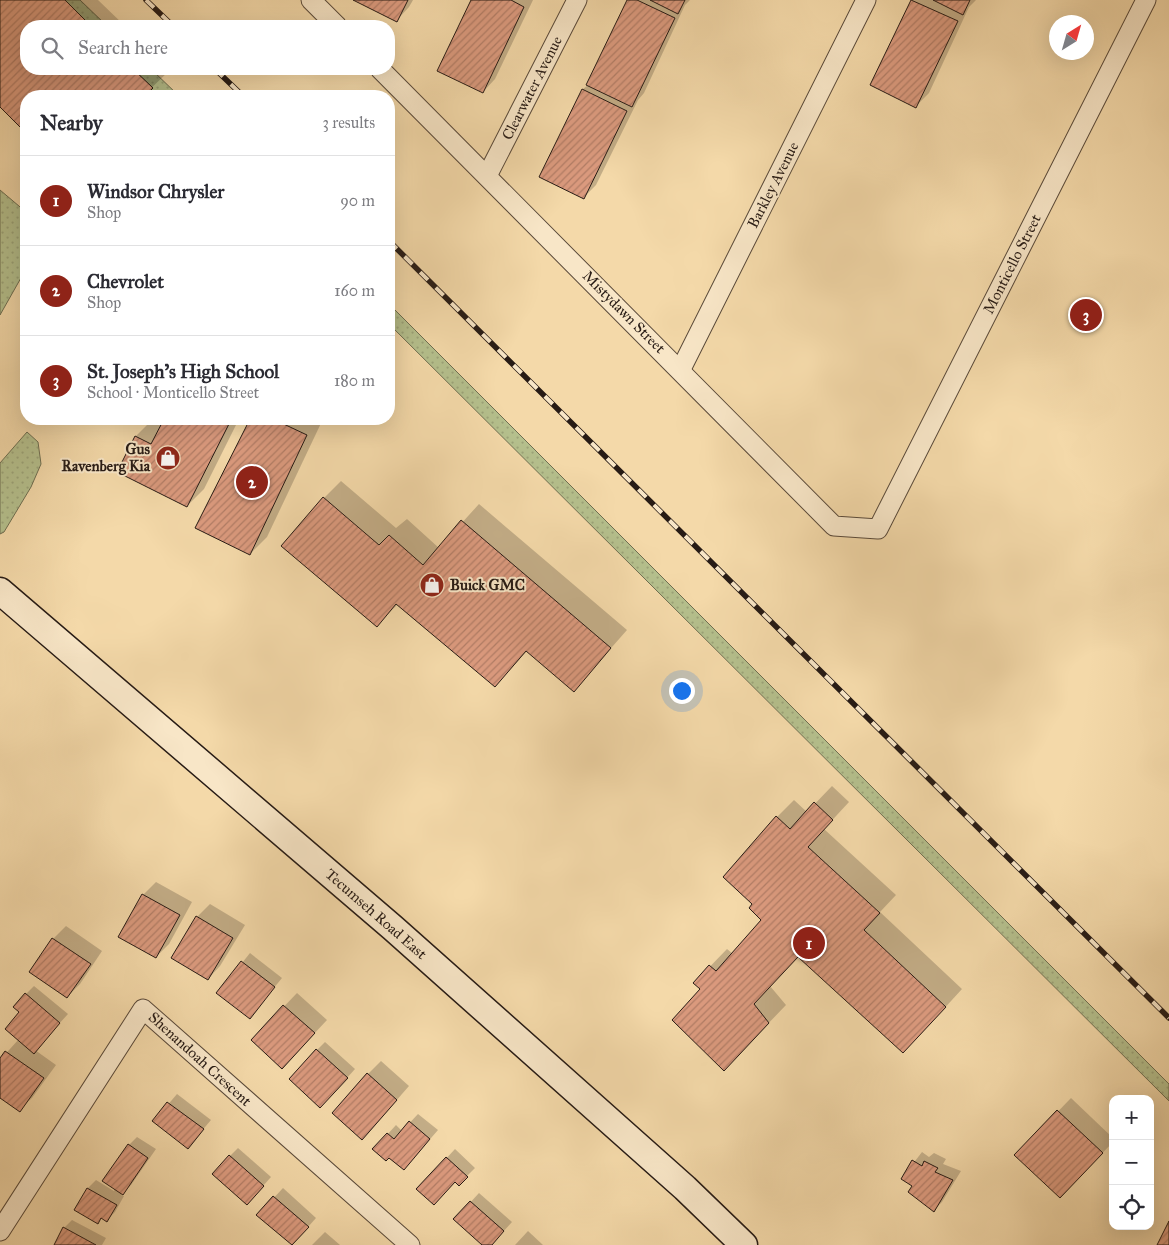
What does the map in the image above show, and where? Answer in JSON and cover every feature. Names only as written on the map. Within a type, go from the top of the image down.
[{"type":"main road","name":"Tecumseh Road East","points":[[1,593],[400,934],[685,1188],[744,1245]]},
{"type":"street","points":[[311,0],[331,20]]},
{"type":"street","name":"Clearwater Avenue","points":[[487,176],[577,0]]},
{"type":"street","name":"Barkley Avenue","points":[[681,369],[866,0]]},
{"type":"street","name":"Monticello Street","points":[[878,529],[1146,0]]},
{"type":"street","name":"Mistydawn Street","points":[[386,75],[681,369],[834,526],[878,529]]},
{"type":"street","name":"Shenandoah Crescent","points":[[0,1231],[143,1009],[410,1245]]},
{"type":"green space","points":[[63,0],[80,0],[101,20],[83,20]]},
{"type":"green space","points":[[139,75],[157,75],[173,90],[151,90],[153,88]]},
{"type":"green space","points":[[0,190],[20,207],[20,280],[0,315]]},
{"type":"green space","points":[[395,310],[1169,1084],[1169,1101],[395,330]]},
{"type":"green space","points":[[27,432],[38,442],[41,464],[31,487],[4,532],[0,534],[0,463]]},
{"type":"building","points":[[0,0],[65,0],[85,20],[20,20],[20,75],[139,75],[153,88],[151,90],[20,90],[20,127],[0,107]]},
{"type":"building","points":[[353,0],[408,0],[397,22]]},
{"type":"building","points":[[471,0],[511,0],[524,7],[483,93],[437,71]]},
{"type":"building","points":[[627,0],[637,0],[675,18],[632,107],[586,85]]},
{"type":"building","points":[[650,0],[685,0],[678,14]]},
{"type":"building","points":[[911,0],[958,21],[916,108],[870,85]]},
{"type":"building","points":[[933,0],[970,0],[963,15]]},
{"type":"building","points":[[582,89],[627,111],[584,199],[539,177]]},
{"type":"building","name":"Gus Ravenberg Kia","points":[[161,425],[228,425],[187,507],[117,472],[135,436],[151,444]]},
{"type":"building","points":[[247,425],[286,425],[307,435],[250,555],[195,528]]},
{"type":"building","name":"Buick GMC","points":[[323,497],[379,545],[389,535],[423,565],[461,520],[611,648],[574,692],[526,651],[495,687],[396,604],[377,627],[281,546]]},
{"type":"building","points":[[814,802],[833,820],[808,847],[880,913],[864,930],[946,1007],[903,1053],[798,957],[754,1004],[769,1023],[724,1071],[672,1020],[700,989],[693,983],[709,965],[716,971],[761,920],[749,908],[752,904],[723,877],[776,816],[790,829]]},
{"type":"building","points":[[142,894],[180,915],[156,958],[118,937]]},
{"type":"building","points":[[196,916],[233,938],[208,980],[171,958]]},
{"type":"building","points":[[52,938],[91,964],[67,998],[29,972]]},
{"type":"building","points":[[241,961],[275,987],[250,1019],[216,993]]},
{"type":"building","points":[[25,993],[60,1023],[34,1054],[5,1029],[19,1012],[13,1007]]},
{"type":"building","points":[[283,1005],[315,1033],[282,1069],[251,1040]]},
{"type":"building","points":[[316,1049],[348,1078],[320,1108],[289,1079]]},
{"type":"building","points":[[5,1051],[44,1078],[20,1112],[0,1098],[0,1058]]},
{"type":"building","points":[[367,1073],[397,1100],[362,1140],[332,1113]]},
{"type":"building","points":[[167,1102],[204,1129],[188,1149],[152,1121]]},
{"type":"building","points":[[1057,1110],[1103,1153],[1060,1198],[1014,1155]]},
{"type":"building","points":[[409,1121],[430,1139],[404,1170],[389,1158],[386,1161],[372,1149],[387,1133],[394,1139]]},
{"type":"building","points":[[128,1144],[148,1158],[123,1195],[102,1181]]},
{"type":"building","points":[[229,1155],[264,1186],[247,1205],[212,1174]]},
{"type":"building","points":[[446,1157],[468,1177],[459,1186],[455,1182],[434,1205],[416,1189]]},
{"type":"building","points":[[912,1160],[922,1166],[924,1161],[938,1168],[935,1172],[953,1180],[934,1212],[908,1192],[912,1186],[901,1179]]},
{"type":"building","points":[[87,1188],[117,1205],[107,1222],[101,1218],[98,1224],[74,1210]]},
{"type":"building","points":[[273,1196],[309,1227],[292,1245],[256,1215]]},
{"type":"building","points":[[470,1201],[504,1231],[492,1245],[482,1245],[453,1219]]},
{"type":"building","points":[[1169,1221],[1169,1245],[1157,1245]]},
{"type":"building","points":[[63,1227],[96,1245],[54,1245]]},
{"type":"railway","points":[[146,0],[167,20]]},
{"type":"railway","points":[[221,75],[237,90]]},
{"type":"railway","points":[[395,247],[1169,1018]]},
{"type":"place","name":"St. Joseph's High School","points":[[1086,315]]},
{"type":"place","name":"Gus Ravenberg Kia","points":[[168,458]]},
{"type":"place","name":"Chevrolet","points":[[252,482]]},
{"type":"place","name":"Buick GMC","points":[[432,585]]},
{"type":"place","name":"Windsor Chrysler","points":[[809,943]]}]
